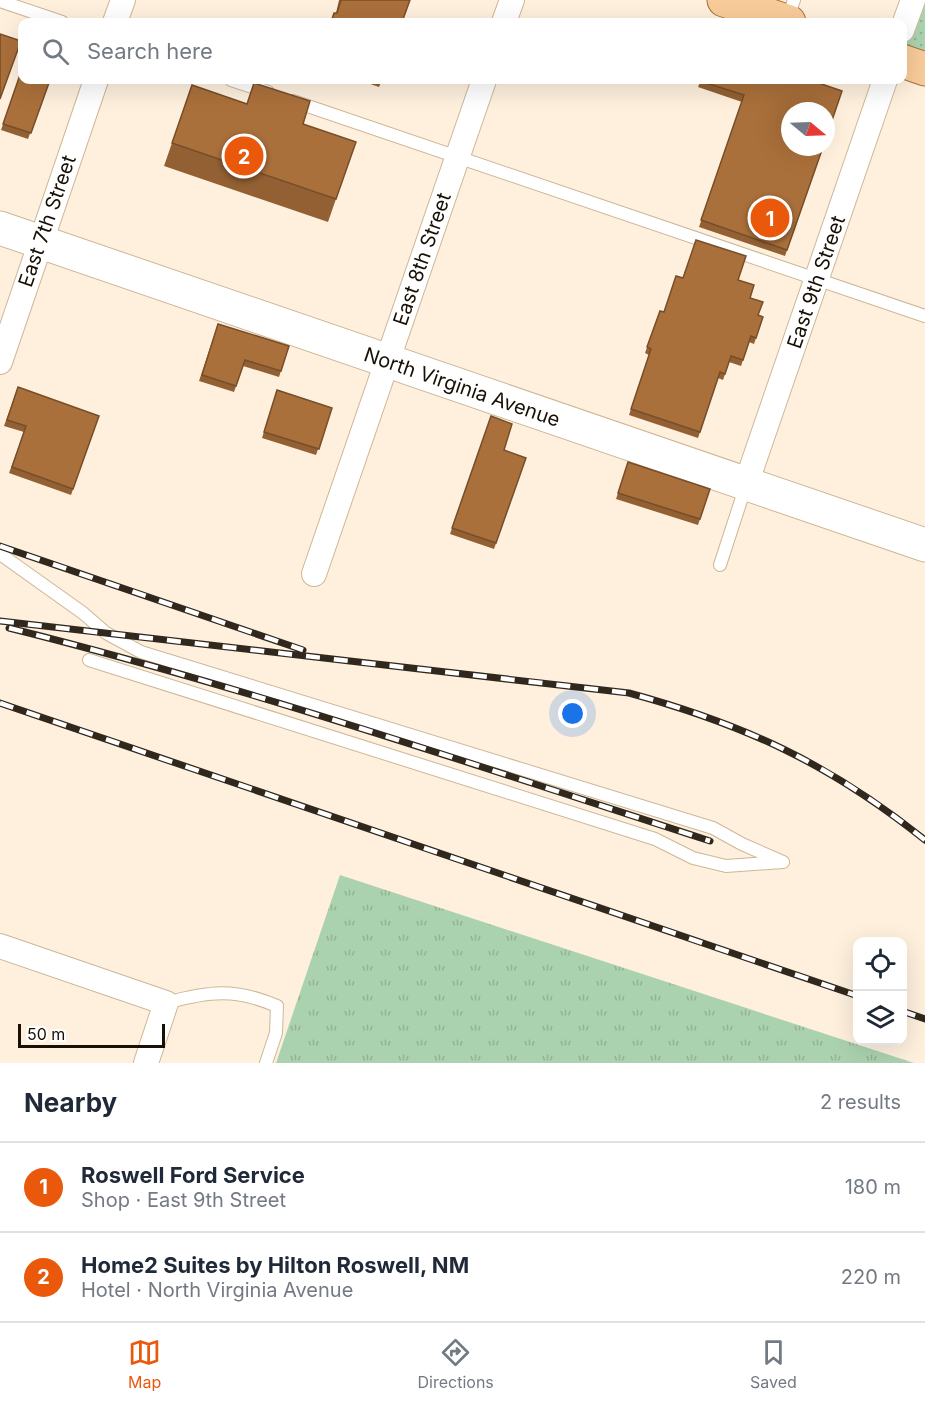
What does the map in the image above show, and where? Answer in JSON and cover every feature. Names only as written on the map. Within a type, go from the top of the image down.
[{"type":"main road","points":[[724,0],[790,15]]},
{"type":"main road","points":[[907,62],[925,69]]},
{"type":"street","points":[[116,18],[123,0]]},
{"type":"street","points":[[505,18],[512,0]]},
{"type":"street","points":[[907,18],[913,0]]},
{"type":"street","name":"East 7th Street","points":[[0,362],[39,241],[95,84]]},
{"type":"street","name":"East 8th Street","points":[[314,574],[483,84]]},
{"type":"street","name":"East 9th Street","points":[[746,484],[884,84]]},
{"type":"street","name":"North Virginia Avenue","points":[[0,228],[925,545]]},
{"type":"street","points":[[0,946],[166,1003],[146,1063]]},
{"type":"lane","points":[[0,1],[50,18]]},
{"type":"lane","points":[[243,84],[925,316]]},
{"type":"lane","points":[[720,565],[746,484]]},
{"type":"lane","points":[[0,554],[83,613],[106,633],[141,652],[713,828],[783,862],[726,866],[693,858],[655,839],[89,660]]},
{"type":"lane","points":[[166,1003],[203,993],[251,995],[277,1006],[276,1033],[266,1063]]},
{"type":"green space","points":[[913,0],[925,0],[925,69],[907,62],[906,18]]},
{"type":"green space","points":[[340,875],[853,1043],[853,1045],[914,1063],[276,1063]]},
{"type":"building","points":[[341,0],[410,0],[403,18],[332,18],[334,13],[337,13]]},
{"type":"building","points":[[0,34],[18,40],[18,49],[0,99]]},
{"type":"building","points":[[18,81],[18,84],[49,84],[31,133],[3,124]]},
{"type":"building","points":[[254,84],[310,101],[303,124],[356,142],[336,199],[172,143],[192,85],[247,104]]},
{"type":"building","points":[[709,84],[822,84],[842,91],[835,112],[835,102],[781,102],[781,156],[820,156],[787,250],[701,220],[744,95]]},
{"type":"building","points":[[696,240],[746,256],[738,280],[754,285],[750,298],[763,302],[758,315],[763,317],[756,338],[751,336],[743,360],[731,356],[725,374],[720,372],[700,432],[631,409],[651,349],[647,347],[660,311],[664,312],[676,276],[683,278]]},
{"type":"building","points":[[218,324],[289,346],[281,371],[245,360],[236,386],[202,375]]},
{"type":"building","points":[[18,387],[99,416],[73,489],[12,467],[26,426],[7,420]]},
{"type":"building","points":[[277,390],[332,408],[319,449],[264,432]]},
{"type":"building","points":[[491,416],[512,424],[504,450],[526,458],[496,543],[452,528]]},
{"type":"building","points":[[628,462],[710,489],[700,519],[618,493]]},
{"type":"railway","points":[[0,546],[303,650]]},
{"type":"railway","points":[[0,621],[629,693],[711,719],[785,750],[855,789],[925,840]]},
{"type":"railway","points":[[9,628],[274,702],[710,841]]},
{"type":"railway","points":[[0,703],[853,994]]},
{"type":"railway","points":[[907,1013],[925,1019]]},
{"type":"place","name":"Home2 Suites by Hilton Roswell, NM","points":[[244,156]]},
{"type":"place","name":"Roswell Ford Service","points":[[770,218]]}]
